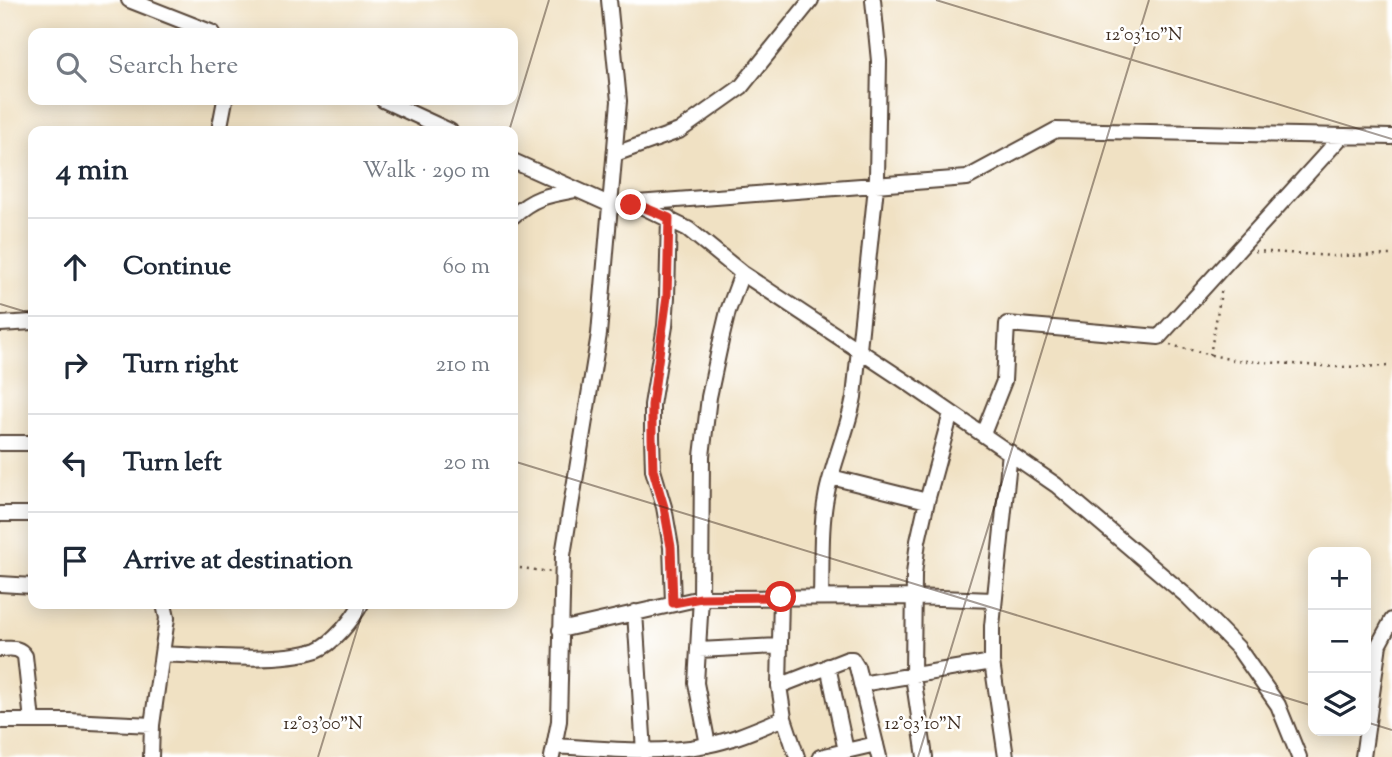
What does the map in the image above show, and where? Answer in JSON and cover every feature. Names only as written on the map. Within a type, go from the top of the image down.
[{"type":"street","points":[[128,0],[200,28]]},
{"type":"street","points":[[609,0],[619,79],[615,154],[599,334],[561,574],[559,721],[554,751],[643,752],[708,745],[784,718]]},
{"type":"street","points":[[615,154],[679,131],[741,87],[811,0]]},
{"type":"street","points":[[821,597],[825,508],[831,477],[849,420],[860,350],[876,184],[879,61],[873,0]]},
{"type":"street","points":[[220,126],[224,105]]},
{"type":"street","points":[[394,105],[439,126]]},
{"type":"street","points":[[611,205],[967,178],[1056,130],[1392,137]]},
{"type":"street","points":[[983,434],[1004,381],[1007,324],[1159,337],[1342,136]]},
{"type":"street","points":[[518,163],[611,205],[643,207],[688,229],[742,272],[1056,485],[1179,590],[1238,648],[1278,705],[1299,757]]},
{"type":"street","points":[[518,211],[528,202],[541,196],[575,190]]},
{"type":"street","points":[[669,218],[667,297],[652,405],[652,437],[653,470],[664,507],[671,547],[673,603]]},
{"type":"street","points":[[708,745],[696,683],[701,598],[701,493],[706,421],[728,311],[742,272]]},
{"type":"street","points":[[0,324],[28,321]]},
{"type":"street","points":[[925,757],[912,676],[913,597],[918,541],[951,413]]},
{"type":"street","points":[[0,432],[0,443],[28,443]]},
{"type":"street","points":[[1006,757],[992,662],[993,600],[1010,452]]},
{"type":"street","points":[[831,477],[927,501]]},
{"type":"street","points":[[0,514],[28,514]]},
{"type":"street","points":[[0,584],[28,586]]},
{"type":"street","points":[[781,597],[779,686],[784,718],[797,757]]},
{"type":"street","points":[[560,630],[701,598],[913,597],[993,600]]},
{"type":"street","points":[[151,757],[152,725],[167,618],[165,609]]},
{"type":"street","points":[[162,654],[295,655],[320,649],[342,630],[358,609]]},
{"type":"street","points":[[635,612],[643,752]]},
{"type":"street","points":[[1363,757],[1379,644],[1392,620]]},
{"type":"street","points":[[699,650],[779,646]]},
{"type":"street","points":[[0,649],[22,651],[32,721]]},
{"type":"street","points":[[779,686],[852,659],[857,667],[878,750],[846,751],[820,757]]},
{"type":"street","points":[[861,684],[992,662]]},
{"type":"street","points":[[828,666],[846,751]]},
{"type":"street","points":[[0,721],[152,725]]},
{"type":"path","points":[[1238,250],[1333,256],[1392,256]]},
{"type":"path","points":[[1210,355],[1226,263]]},
{"type":"path","points":[[1159,337],[1164,344],[1233,360],[1337,368],[1392,366]]},
{"type":"path","points":[[518,568],[561,574]]},
{"type":"route","points":[[631,205],[669,218],[665,326],[652,405],[652,437],[653,470],[664,507],[671,547],[673,603],[701,598],[781,597]]}]
